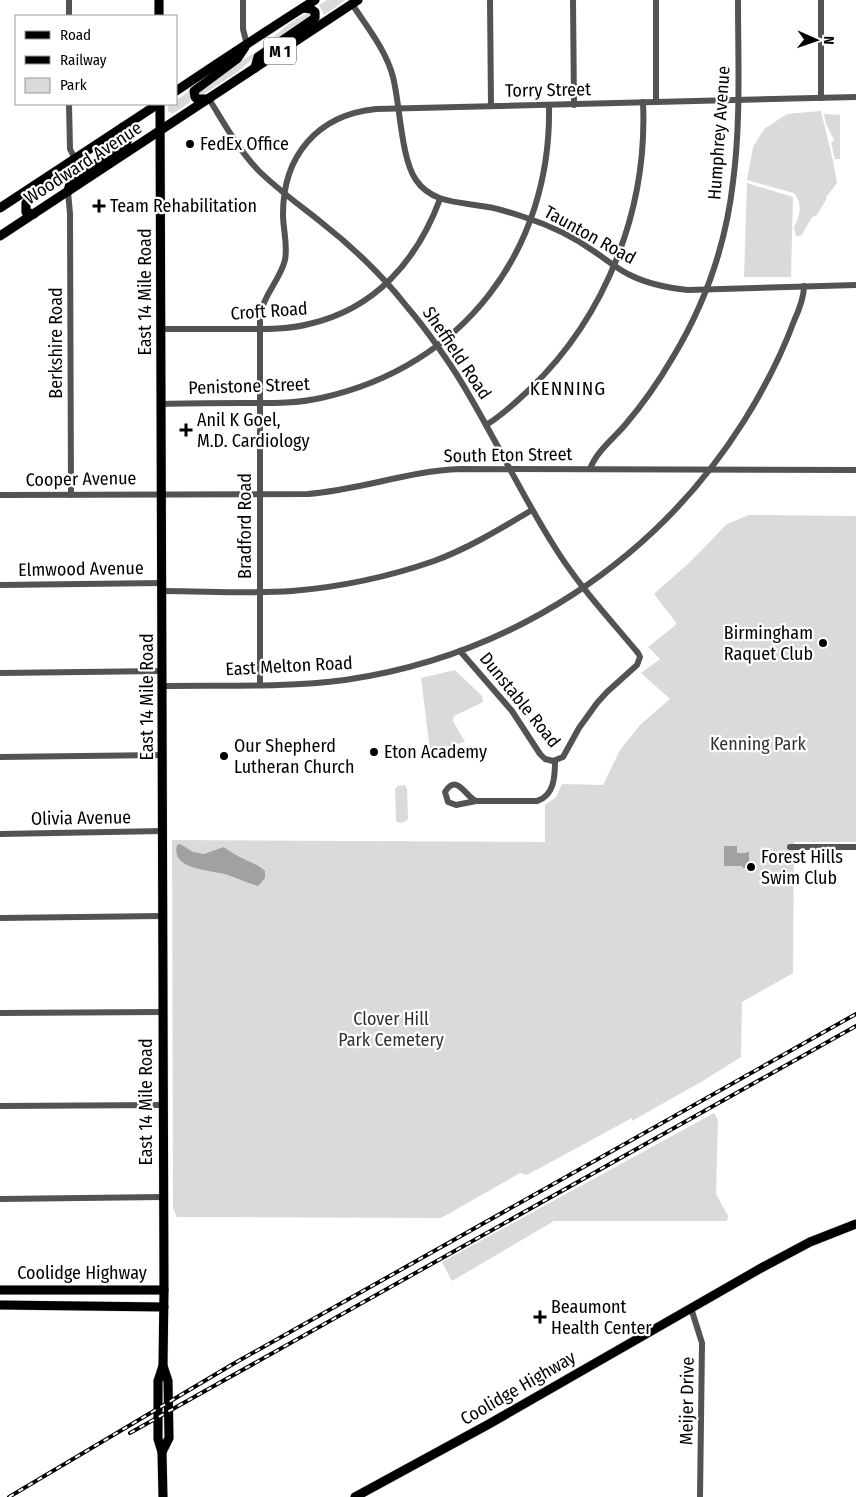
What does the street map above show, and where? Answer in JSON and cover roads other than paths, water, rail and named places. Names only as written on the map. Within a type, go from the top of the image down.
[{"type":"main road","points":[[159,0],[159,15]]},
{"type":"main road","name":"M 1","points":[[178,90],[228,55],[247,45],[315,0]]},
{"type":"main road","name":"Woodward Avenue","points":[[0,236],[355,2]]},
{"type":"main road","points":[[255,68],[258,57],[315,18],[315,12],[311,9],[303,8]]},
{"type":"main road","points":[[209,99],[197,99],[194,91],[237,59],[247,45]]},
{"type":"main road","name":"Woodward Avenue","points":[[0,208],[157,105]]},
{"type":"main road","name":"East 14 Mile Road","points":[[159,105],[163,494],[163,1366],[168,1381],[169,1438],[162,1452],[163,1497]]},
{"type":"main road","points":[[68,192],[71,180],[126,144],[129,137],[123,127]]},
{"type":"main road","points":[[34,214],[26,212],[26,203],[30,198],[70,171],[75,159]]},
{"type":"main road","name":"Coolidge Highway","points":[[355,1497],[489,1424],[810,1242],[856,1224]]},
{"type":"main road","points":[[134,1307],[141,1303],[142,1298],[137,1289]]},
{"type":"main road","name":"Coolidge Highway","points":[[1,1291],[164,1290]]},
{"type":"main road","name":"Coolidge Highway","points":[[1,1305],[164,1307]]},
{"type":"street","points":[[69,0],[69,15]]},
{"type":"street","points":[[243,0],[243,29],[247,45]]},
{"type":"street","points":[[490,0],[491,106]]},
{"type":"street","points":[[573,0],[574,105]]},
{"type":"street","points":[[656,0],[656,102]]},
{"type":"street","name":"Humphrey Avenue","points":[[590,469],[596,457],[626,425],[661,378],[684,338],[706,289],[722,240],[731,198],[736,154],[738,0]]},
{"type":"street","points":[[821,0],[821,98]]},
{"type":"street","name":"Taunton Road","points":[[355,2],[389,65],[410,170],[422,187],[440,199],[495,208],[532,219],[566,234],[629,275],[659,286],[688,290],[856,285]]},
{"type":"street","name":"Torry Street","points":[[284,194],[293,162],[308,142],[324,126],[342,117],[364,110],[856,97]]},
{"type":"street","name":"Sheffield Road","points":[[209,99],[244,154],[258,169],[284,194],[342,239],[387,283],[407,306],[456,374],[554,547],[583,588],[638,653],[640,658],[637,665],[597,703],[579,728],[563,757],[557,760]]},
{"type":"street","points":[[486,426],[520,399],[562,354],[589,315],[615,266],[629,223],[637,189],[642,152],[643,102]]},
{"type":"street","points":[[69,105],[70,148],[75,159]]},
{"type":"street","name":"Penistone Street","points":[[162,404],[259,403],[319,399],[360,388],[392,374],[437,346],[470,316],[496,286],[520,247],[540,195],[549,141],[549,105]]},
{"type":"street","name":"Berkshire Road","points":[[68,192],[71,495]]},
{"type":"street","name":"Bradford Road","points":[[260,685],[259,329],[262,303],[278,279],[285,261],[284,194]]},
{"type":"street","name":"Croft Road","points":[[162,329],[259,329],[292,327],[325,320],[357,305],[387,283],[404,266],[422,239],[440,199]]},
{"type":"street","name":"East Melton Road","points":[[163,686],[310,683],[361,677],[406,668],[460,651],[522,624],[548,610],[583,588],[648,537],[683,503],[710,470],[746,418],[773,370],[800,306],[804,294],[804,286]]},
{"type":"street","name":"South Eton Street","points":[[163,494],[326,492],[434,471],[509,469],[856,470]]},
{"type":"street","name":"Cooper Avenue","points":[[0,495],[163,494]]},
{"type":"street","name":"Elmwood Avenue","points":[[0,585],[163,587],[260,591],[291,591],[332,587],[410,569],[436,560],[461,549],[532,510]]},
{"type":"street","name":"Dunstable Road","points":[[460,651],[512,711],[540,754],[545,759],[557,760]]},
{"type":"street","points":[[0,673],[163,671]]},
{"type":"street","points":[[0,757],[163,755]]},
{"type":"street","points":[[476,801],[470,798],[458,785],[451,786],[445,792],[448,802],[453,805],[476,801],[533,802],[545,799],[551,790],[557,760]]},
{"type":"street","name":"Olivia Avenue","points":[[0,834],[163,831]]},
{"type":"street","points":[[790,847],[856,847]]},
{"type":"street","points":[[0,918],[162,916]]},
{"type":"street","points":[[0,1013],[162,1012]]},
{"type":"street","points":[[0,1106],[162,1105]]},
{"type":"street","points":[[0,1199],[163,1197]]},
{"type":"street","name":"Meijer Drive","points":[[691,1308],[702,1343],[700,1497]]},
{"type":"railway","points":[[9,1497],[233,1364],[856,1014]]},
{"type":"railway","points":[[130,1433],[856,1026]]},
{"type":"place","name":"FedEx Office","points":[[190,144]]},
{"type":"place","name":"Team Rehabilitation","points":[[99,206]]},
{"type":"place","name":"Anil K Goel, M.D. Cardiology","points":[[186,430]]},
{"type":"place","name":"Birmingham Raquet Club","points":[[823,643]]},
{"type":"place","name":"Eton Academy","points":[[374,752]]},
{"type":"place","name":"Our Shepherd Lutheran Church","points":[[224,756]]},
{"type":"place","name":"Forest Hills Swim Club","points":[[751,867]]},
{"type":"place","name":"Beaumont Health Center","points":[[540,1317]]},
{"type":"district","name":"KENNING","points":[[568,388]]},
{"type":"park label","name":"Kenning Park","points":[[758,744]]},
{"type":"park label","name":"Clover Hill Park Cemetery","points":[[391,1029]]}]
